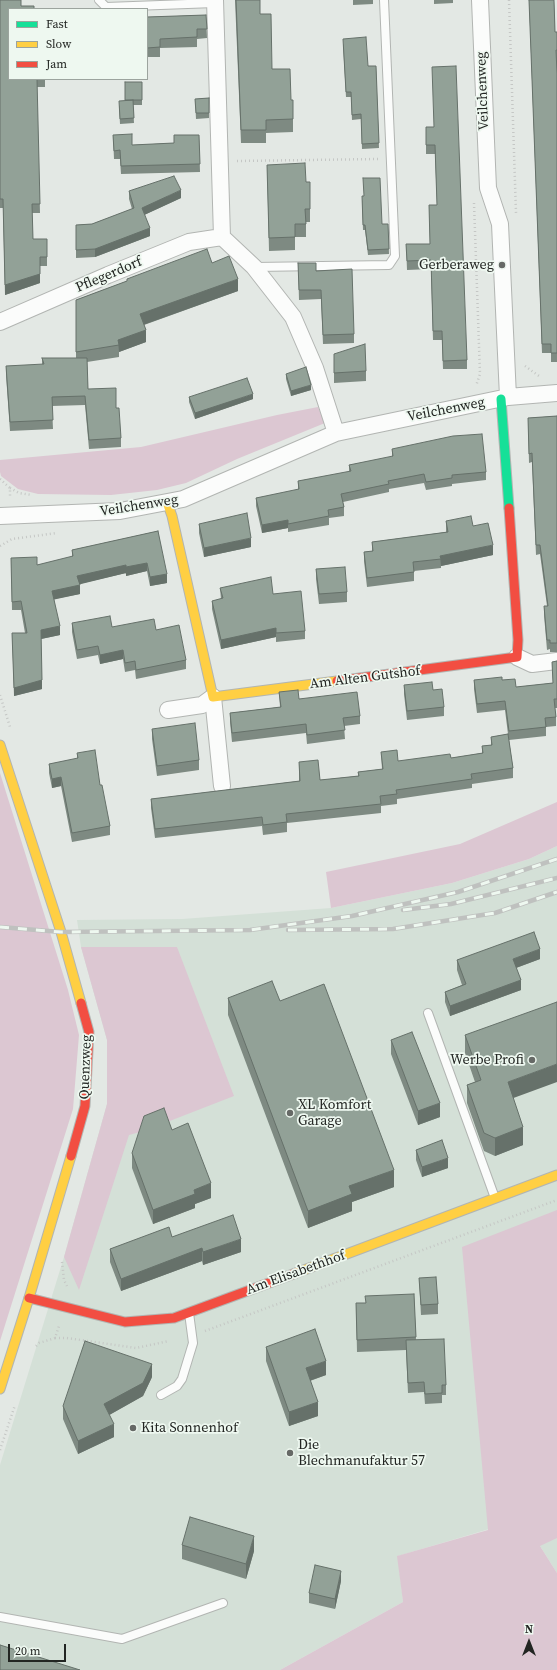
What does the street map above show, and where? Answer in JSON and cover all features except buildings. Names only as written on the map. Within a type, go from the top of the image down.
[{"type":"street","name":"Veilchenweg","points":[[0,516],[120,511],[183,499],[336,433],[505,398],[500,224],[488,188],[480,0]]},
{"type":"street","points":[[215,1],[222,237],[254,267],[293,317],[315,368],[336,433]]},
{"type":"street","name":"Pflegerdorf","points":[[0,322],[189,242],[222,237]]},
{"type":"street","points":[[517,657],[518,640],[505,398],[557,393]]},
{"type":"street","points":[[167,502],[172,516],[213,697],[222,786]]},
{"type":"street","name":"Am Alten Gutshof","points":[[168,710],[202,705],[213,697],[443,668],[517,657],[532,664],[557,661]]},
{"type":"street","name":"Quenzweg","points":[[0,745],[61,932],[89,1032],[85,1106],[29,1298],[0,1390]]},
{"type":"street","name":"Am Elisabethhof","points":[[29,1298],[125,1322],[174,1318],[557,1175]]},
{"type":"lane","points":[[99,0],[106,7],[215,1]]},
{"type":"lane","points":[[254,267],[389,264],[395,256],[384,0]]},
{"type":"lane","points":[[428,1013],[495,1198]]},
{"type":"lane","points":[[162,1395],[177,1386],[182,1379],[193,1343],[189,1313]]},
{"type":"lane","points":[[0,1617],[122,1639],[223,1603]]},
{"type":"path","points":[[509,0],[516,216]]},
{"type":"path","points":[[220,161],[390,159]]},
{"type":"path","points":[[472,391],[475,388],[480,374],[473,196]]},
{"type":"path","points":[[524,364],[526,368],[537,376],[544,377]]},
{"type":"path","points":[[10,488],[19,493],[38,497]]},
{"type":"shaded area","points":[[318,407],[325,423],[237,459],[186,483],[157,490],[111,495],[38,494],[18,489],[1,476],[0,472],[0,460],[141,447],[277,415]]},
{"type":"shaded area","points":[[0,773],[68,990],[79,1035],[73,1109],[0,1341]]},
{"type":"shaded area","points":[[557,802],[557,846],[529,859],[452,883],[331,908],[326,872],[460,844]]},
{"type":"shaded area","points":[[557,846],[557,1573],[523,1519],[398,1556],[403,1602],[280,1670],[0,1670],[0,1465],[64,1257],[107,1104],[107,1040],[81,947],[77,920],[182,919],[331,908],[452,883],[529,859]]},
{"type":"shaded area","points":[[81,947],[177,947],[234,1096],[144,1131],[129,1135],[79,1290],[64,1257],[107,1104],[107,1040]]},
{"type":"shaded area","points":[[557,1210],[557,1538],[540,1546],[557,1573],[557,1670],[280,1670],[403,1602],[397,1556],[488,1530],[462,1247]]},
{"type":"railway","points":[[0,927],[61,932],[250,930],[352,916],[458,892],[557,859]]},
{"type":"railway","points":[[403,910],[451,904],[557,878]]},
{"type":"railway","points":[[288,930],[393,929],[495,913],[557,892]]},
{"type":"traffic: fast","points":[[501,399],[509,508]]},
{"type":"traffic: slow","points":[[167,502],[172,516],[213,697],[337,681]]},
{"type":"traffic: slow","points":[[0,745],[61,932],[81,1003]]},
{"type":"traffic: slow","points":[[0,1389],[29,1298],[71,1156]]},
{"type":"traffic: slow","points":[[296,1273],[557,1175]]},
{"type":"traffic: jam","points":[[337,681],[517,657],[518,640],[509,508]]},
{"type":"traffic: jam","points":[[71,1156],[85,1106],[89,1032],[81,1003]]},
{"type":"traffic: jam","points":[[29,1298],[125,1322],[174,1318],[296,1273]]},
{"type":"place","name":"Gerberaweg","points":[[502,265]]},
{"type":"place","name":"Werbe Profi","points":[[532,1060]]},
{"type":"place","name":"XL Komfort Garage","points":[[290,1113]]},
{"type":"place","name":"Kita Sonnenhof","points":[[133,1428]]},
{"type":"place","name":"Die Blechmanufaktur 57","points":[[290,1453]]}]
